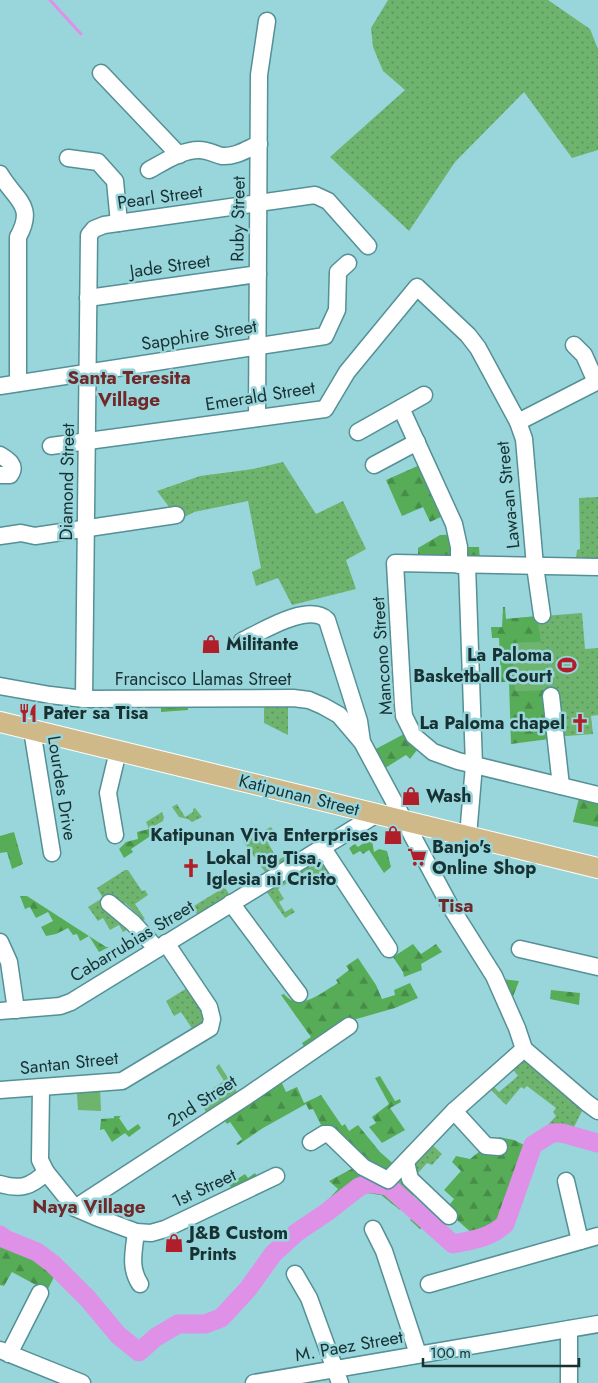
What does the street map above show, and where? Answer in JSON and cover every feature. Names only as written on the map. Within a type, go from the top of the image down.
[{"type":"main road","name":"Katipunan Street","points":[[0,722],[598,868]]},
{"type":"street","name":"Ruby Street","points":[[257,418],[259,76],[267,21]]},
{"type":"street","points":[[101,72],[179,154]]},
{"type":"street","points":[[149,170],[179,154],[198,150],[222,156],[234,155],[259,144]]},
{"type":"street","points":[[68,158],[98,162],[115,181],[118,223]]},
{"type":"street","points":[[0,174],[25,208],[26,218],[18,238],[18,383]]},
{"type":"street","name":"Pearl Street","points":[[89,235],[94,229],[104,225],[316,195],[328,201],[368,246]]},
{"type":"street","name":"Diamond Street","points":[[84,699],[89,235]]},
{"type":"street","name":"Sapphire Street","points":[[0,386],[325,336],[338,310],[338,272],[348,263]]},
{"type":"street","name":"Jade Street","points":[[88,298],[258,274]]},
{"type":"street","name":"Emerald Street","points":[[51,446],[325,409],[347,372],[417,287]]},
{"type":"street","name":"Lawa-an Street","points":[[417,287],[468,335],[478,348],[518,422],[524,439],[535,566],[542,615]]},
{"type":"street","points":[[518,422],[597,381],[584,355],[574,345]]},
{"type":"street","points":[[358,432],[424,395]]},
{"type":"street","points":[[401,408],[454,524],[463,565],[474,765],[468,836]]},
{"type":"street","points":[[374,465],[417,442]]},
{"type":"street","points":[[0,455],[9,460],[13,470],[10,475],[0,475]]},
{"type":"street","points":[[0,536],[20,533],[35,536],[176,515]]},
{"type":"street","points":[[456,532],[442,564],[598,567]]},
{"type":"street","name":"Mancono Street","points":[[442,564],[395,563],[404,716],[414,736],[433,752],[458,761],[598,795]]},
{"type":"street","points":[[242,641],[292,617],[317,615],[327,620],[359,720],[362,742]]},
{"type":"street","name":"Francisco Llamas Street","points":[[0,686],[84,699],[293,698],[309,700],[339,716],[362,742],[450,906],[494,976],[517,1028],[524,1049]]},
{"type":"street","points":[[551,696],[561,786]]},
{"type":"street","name":"Lourdes Drive","points":[[32,730],[52,852]]},
{"type":"street","points":[[115,835],[108,794],[118,751]]},
{"type":"street","name":"Cabarrubias Street","points":[[8,1010],[60,1006],[71,1002],[377,814]]},
{"type":"street","points":[[322,847],[389,949]]},
{"type":"street","points":[[231,903],[299,994]]},
{"type":"street","points":[[109,904],[161,946]]},
{"type":"street","points":[[0,942],[8,962],[8,1010]]},
{"type":"street","name":"Santan Street","points":[[0,1090],[122,1081],[210,1028],[212,1019],[209,1007],[161,946]]},
{"type":"street","points":[[520,949],[598,967]]},
{"type":"street","name":"2nd Street","points":[[75,1208],[349,1026]]},
{"type":"street","points":[[311,1142],[324,1134],[329,1134],[363,1167],[388,1180],[454,1111],[524,1049],[587,1103],[598,1110]]},
{"type":"street","name":"1st Street","points":[[41,1088],[40,1160],[46,1172],[75,1208],[136,1232],[151,1233],[165,1229],[276,1176]]},
{"type":"street","points":[[454,1111],[486,1146],[499,1147]]},
{"type":"street","points":[[406,1162],[410,1179],[449,1216]]},
{"type":"street","points":[[0,1184],[12,1188],[27,1186],[46,1172]]},
{"type":"street","points":[[566,1181],[572,1198],[580,1242]]},
{"type":"street","points":[[373,1228],[384,1251],[418,1354]]},
{"type":"street","points":[[136,1232],[132,1256],[133,1267],[140,1284]]},
{"type":"street","points":[[429,1284],[598,1236]]},
{"type":"street","points":[[295,1274],[309,1298],[338,1376]]},
{"type":"street","points":[[40,1293],[4,1352],[75,1382]]},
{"type":"street","name":"M. Paez Street","points":[[254,1383],[338,1376],[418,1354],[598,1324]]},
{"type":"street","points":[[569,1329],[569,1383]]},
{"type":"green space","points":[[388,0],[548,0],[590,29],[598,49],[598,150],[572,158],[524,92],[455,162],[409,231],[330,157],[405,90],[383,71],[373,47],[371,28]]},
{"type":"green space","points":[[283,462],[316,514],[343,501],[366,549],[346,560],[356,589],[292,605],[278,578],[256,586],[252,572],[261,568],[248,501],[194,512],[179,520],[157,491],[200,476],[253,469]]},
{"type":"green space","points":[[422,464],[443,516],[430,522],[423,507],[402,516],[386,480]]},
{"type":"green space","points":[[598,497],[598,559],[576,558],[577,550],[580,549],[579,498]]},
{"type":"green space","points":[[464,534],[464,547],[479,547],[480,560],[418,558],[418,548],[440,535]]},
{"type":"green space","points":[[503,607],[505,607],[506,619],[537,616],[541,642],[512,643],[515,691],[544,690],[549,739],[511,744],[509,682],[501,682],[499,638],[492,638],[491,627],[502,627]]},
{"type":"green space","points":[[582,613],[585,649],[598,648],[598,715],[591,716],[593,734],[515,740],[506,619]]},
{"type":"green space","points":[[541,642],[544,690],[515,691],[512,643]]},
{"type":"green space","points":[[264,701],[288,706],[288,735],[264,723]]},
{"type":"green space","points":[[161,705],[188,706],[188,710],[161,712]]},
{"type":"green space","points":[[404,734],[417,750],[410,759],[406,755],[382,770],[372,751]]},
{"type":"green space","points":[[579,798],[598,803],[598,827],[573,822]]},
{"type":"green space","points":[[177,804],[185,817],[193,812],[195,808],[202,817],[192,822],[179,817],[172,807]]},
{"type":"green space","points":[[162,812],[163,821],[149,829],[146,822]]},
{"type":"green space","points":[[271,827],[278,837],[268,843],[278,860],[289,854],[292,860],[268,876],[243,841]]},
{"type":"green space","points":[[149,829],[152,835],[131,849],[133,852],[124,858],[119,849],[126,842],[138,839],[137,832]]},
{"type":"green space","points":[[14,832],[23,864],[12,869],[7,852],[0,853],[0,836]]},
{"type":"green space","points":[[372,840],[374,852],[379,849],[387,851],[391,867],[384,873],[369,850],[363,854],[360,851],[353,855],[349,848],[355,844],[358,847]]},
{"type":"green space","points":[[320,854],[333,874],[317,885],[307,870],[278,889],[284,899],[279,902],[285,912],[292,908],[295,912],[285,918],[264,888]]},
{"type":"green space","points":[[125,870],[128,870],[142,891],[145,890],[148,895],[135,904],[145,919],[136,924],[140,917],[125,903],[120,909],[103,898],[97,888]]},
{"type":"green space","points":[[223,888],[229,894],[228,897],[197,914],[194,906]]},
{"type":"green space","points":[[20,896],[27,896],[89,936],[80,941],[77,934],[73,935],[68,928],[56,934],[46,936],[41,927],[53,921],[48,912],[36,918],[30,907],[25,909]]},
{"type":"green space","points":[[101,899],[133,926],[123,932],[119,925],[110,930],[103,918],[98,921],[88,907]]},
{"type":"green space","points":[[89,936],[106,947],[109,947],[99,952]]},
{"type":"green space","points":[[413,944],[421,954],[436,944],[442,952],[421,964],[422,970],[404,977],[403,972],[393,957]]},
{"type":"green space","points":[[358,958],[376,985],[382,999],[395,995],[394,990],[410,983],[418,998],[395,1008],[353,1020],[306,1050],[302,1043],[311,1037],[281,995],[284,994],[297,1002],[311,999],[338,983],[336,980],[349,970],[346,966]]},
{"type":"green space","points":[[503,979],[519,981],[512,999]]},
{"type":"green space","points":[[187,988],[206,1013],[205,1021],[193,1030],[181,1012],[174,1016],[166,1001]]},
{"type":"green space","points":[[551,990],[580,993],[579,1005],[550,999]]},
{"type":"green space","points":[[523,1056],[585,1105],[571,1133],[546,1127],[556,1116],[553,1112],[556,1108],[527,1086],[524,1089],[521,1087],[506,1105],[488,1087],[491,1084],[499,1092],[518,1076],[511,1067]]},
{"type":"green space","points":[[219,1064],[237,1092],[206,1112],[201,1103],[215,1094],[212,1089],[224,1081],[216,1068]]},
{"type":"green space","points":[[276,1070],[286,1092],[297,1087],[304,1103],[321,1095],[342,1126],[345,1124],[349,1131],[358,1125],[380,1152],[397,1167],[387,1174],[379,1170],[328,1128],[321,1125],[313,1109],[309,1110],[306,1104],[263,1128],[238,1145],[236,1144],[242,1139],[230,1122],[227,1124],[225,1121],[215,1128],[212,1123]]},
{"type":"green space","points":[[380,1076],[395,1101],[400,1099],[401,1102],[390,1108],[405,1130],[382,1143],[369,1127],[376,1123],[372,1117],[389,1104],[375,1078]]},
{"type":"green space","points":[[100,1088],[101,1111],[78,1110],[77,1094],[51,1095],[51,1092]]},
{"type":"green space","points":[[114,1116],[121,1116],[119,1118],[128,1131],[138,1124],[141,1128],[129,1137],[125,1133],[112,1142],[104,1129],[100,1130],[101,1119],[114,1118]]},
{"type":"green space","points":[[499,1137],[514,1140],[530,1148],[509,1218],[510,1230],[471,1247],[449,1250],[410,1220],[414,1216],[402,1208],[400,1210],[381,1195],[367,1193],[349,1203],[283,1253],[275,1266],[263,1258],[286,1235],[301,1224],[304,1227],[323,1214],[319,1209],[338,1189],[329,1181],[355,1167],[388,1182],[452,1240],[473,1234],[457,1220],[454,1222],[443,1213],[454,1199],[444,1190],[461,1171],[452,1162],[456,1156],[470,1159],[485,1147],[495,1149]]},
{"type":"green space","points":[[427,1140],[442,1154],[432,1165],[427,1163],[410,1182],[417,1192],[409,1200],[388,1182]]},
{"type":"green space","points":[[255,1173],[258,1178],[233,1191],[229,1184],[245,1174],[248,1178]]},
{"type":"green space","points":[[0,1235],[12,1242],[23,1241],[52,1253],[71,1275],[64,1283],[55,1275],[47,1291],[12,1272],[4,1286],[0,1285]]},
{"type":"waterway","points":[[50,0],[81,34]]},
{"type":"waterway","points":[[0,1235],[5,1239],[37,1252],[53,1264],[88,1299],[118,1335],[139,1352],[156,1337],[178,1324],[205,1324],[221,1318],[248,1289],[273,1254],[296,1233],[359,1187],[369,1183],[388,1186],[453,1244],[474,1240],[500,1229],[505,1224],[533,1145],[552,1133],[562,1133],[598,1143]]},
{"type":"place","name":"Militante","points":[[211,644]]},
{"type":"place","name":"La Paloma Basketball Court","points":[[567,665]]},
{"type":"place","name":"Pater sa Tisa","points":[[28,713]]},
{"type":"place","name":"La Paloma chapel","points":[[580,723]]},
{"type":"place","name":"Wash","points":[[411,796]]},
{"type":"place","name":"Katipunan Viva Enterprises","points":[[393,835]]},
{"type":"place","name":"Banjo's Online Shop","points":[[417,857]]},
{"type":"place","name":"Lokal ng Tisa, Iglesia ni Cristo","points":[[191,868]]},
{"type":"place","name":"J&B Custom Prints","points":[[174,1243]]},
{"type":"district","name":"Santa Teresita Village","points":[[129,388]]},
{"type":"district","name":"Tisa","points":[[456,905]]},
{"type":"district","name":"Naya Village","points":[[89,1206]]}]
